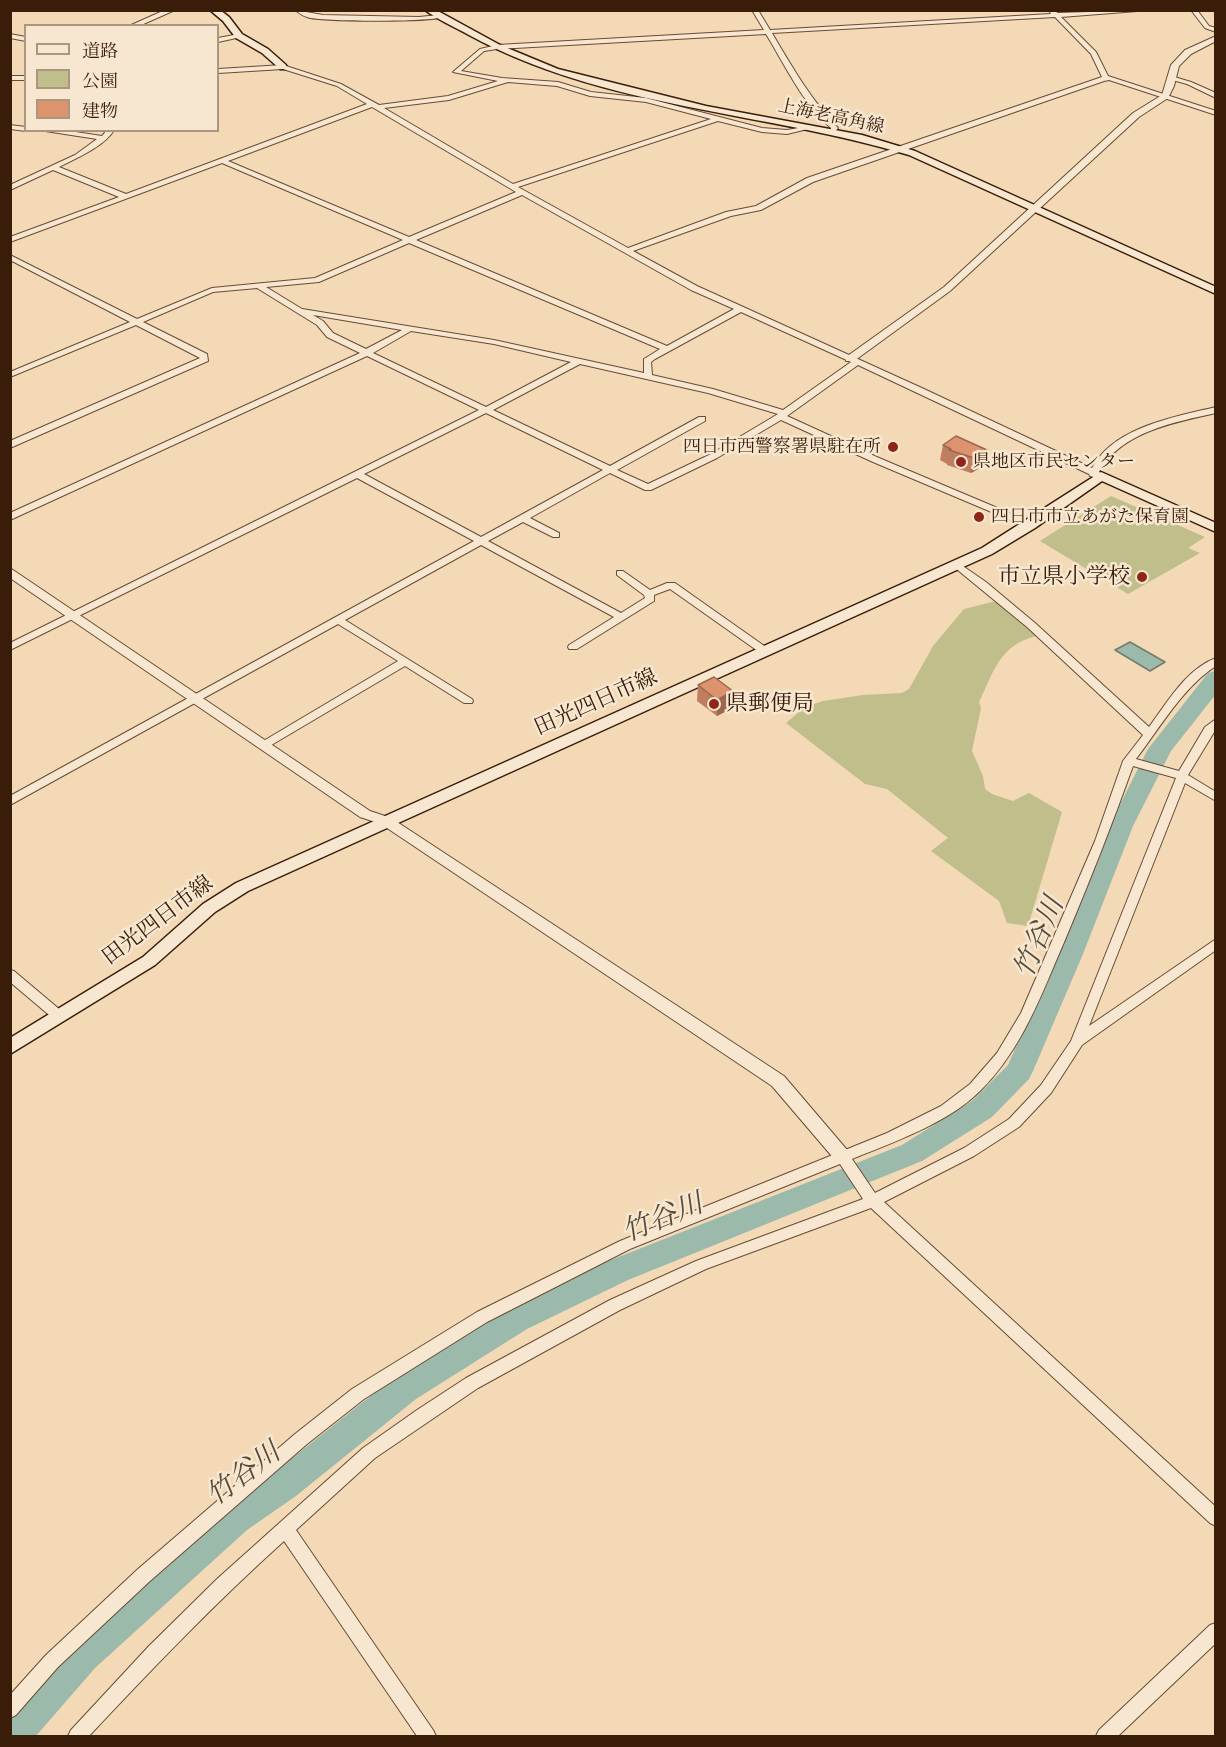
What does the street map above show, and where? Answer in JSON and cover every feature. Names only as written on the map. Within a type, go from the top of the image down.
[{"type":"main road","points":[[214,10],[226,19],[239,36],[265,51],[283,67]]},
{"type":"main road","name":"上海老高角線","points":[[429,10],[497,47],[563,73],[655,98],[832,132],[901,150],[934,162],[1215,291]]},
{"type":"main road","points":[[1097,475],[1215,528]]},
{"type":"main road","name":"田光四日市線","points":[[10,1047],[150,961],[209,908],[242,887],[987,551],[1030,525],[1097,475]]},
{"type":"street","points":[[137,24],[172,10]]},
{"type":"street","points":[[298,10],[309,16],[323,17],[419,19],[439,17]]},
{"type":"street","points":[[755,10],[816,108],[828,124],[835,128],[832,132]]},
{"type":"street","points":[[809,128],[787,132],[773,131],[715,119],[646,100],[590,94],[558,84],[456,72],[482,50],[497,47],[1054,13],[1147,10]]},
{"type":"street","points":[[1194,10],[1208,27],[1215,30]]},
{"type":"street","points":[[1054,13],[1094,53],[1106,78]]},
{"type":"street","points":[[219,40],[239,36]]},
{"type":"street","points":[[259,286],[320,323],[330,335],[648,488],[714,456],[782,415],[947,289],[1136,115],[1165,96],[1175,65],[1188,52],[1215,38]]},
{"type":"street","points":[[219,71],[283,67],[339,85],[626,251],[740,310],[1097,475]]},
{"type":"street","points":[[626,251],[729,214],[758,208],[810,180],[1106,78],[1215,113]]},
{"type":"street","points":[[1171,78],[1189,83],[1215,96]]},
{"type":"street","points":[[10,240],[377,106],[449,98],[510,80]]},
{"type":"street","points":[[513,186],[730,114]]},
{"type":"street","points":[[58,132],[104,138]]},
{"type":"street","points":[[10,188],[54,168],[104,138],[109,132]]},
{"type":"street","points":[[222,161],[667,349]]},
{"type":"street","points":[[54,168],[126,197]]},
{"type":"street","points":[[10,375],[212,290],[316,280],[522,192]]},
{"type":"street","points":[[10,257],[204,356],[205,359],[10,445]]},
{"type":"street","points":[[298,310],[494,342],[721,394],[782,415],[876,460],[1030,525]]},
{"type":"street","points":[[648,377],[647,362],[740,310]]},
{"type":"street","points":[[10,517],[366,353],[411,328]]},
{"type":"street","points":[[10,647],[486,410],[580,360]]},
{"type":"street","points":[[1097,475],[1096,466],[1113,448],[1131,438],[1168,421],[1215,410]]},
{"type":"street","points":[[10,801],[702,419]]},
{"type":"street","points":[[356,474],[622,617]]},
{"type":"street","points":[[522,518],[556,535]]},
{"type":"street","points":[[957,565],[998,596],[1066,655],[1148,734]]},
{"type":"street","points":[[10,573],[365,814],[386,821],[778,1081],[844,1160],[870,1197],[1215,1518]]},
{"type":"street","points":[[620,573],[649,594]]},
{"type":"street","points":[[649,594],[671,585],[766,652]]},
{"type":"street","points":[[573,647],[650,598],[649,594]]},
{"type":"street","points":[[338,620],[468,700]]},
{"type":"street","points":[[264,745],[405,661]]},
{"type":"street","points":[[10,1709],[52,1661],[144,1575],[301,1439],[358,1394],[482,1317],[625,1245],[844,1160],[946,1110],[975,1088],[1002,1057],[1027,1014],[1133,762],[1148,734],[1185,687],[1199,672],[1215,661]]},
{"type":"street","points":[[77,1737],[155,1652],[223,1585],[369,1453],[452,1396],[615,1305],[701,1265],[870,1197],[969,1152],[1014,1123],[1046,1089],[1077,1042],[1182,776],[1215,722]]},
{"type":"street","points":[[1133,762],[1182,776],[1215,797]]},
{"type":"street","points":[[1077,1042],[1215,943]]},
{"type":"street","points":[[10,974],[60,1017]]},
{"type":"street","points":[[286,1530],[427,1737]]},
{"type":"street","points":[[1105,1737],[1215,1631]]},
{"type":"green space","points":[[1111,496],[1205,537],[1188,548],[1200,553],[1128,594],[1040,541]]},
{"type":"green space","points":[[1000,600],[1036,636],[1014,646],[994,670],[979,702],[981,708],[972,751],[983,776],[985,789],[992,794],[1013,801],[1029,793],[1062,812],[1028,926],[1007,923],[999,901],[931,851],[948,838],[887,789],[865,784],[786,723],[805,707],[823,701],[863,695],[902,693],[909,689],[933,646],[964,609]]},
{"type":"shaded area","points":[[1130,642],[1165,662],[1150,671],[1115,650]]},
{"type":"building","points":[[956,436],[987,450],[974,458],[949,450],[951,449],[943,445]]},
{"type":"building","points":[[714,677],[733,691],[717,700],[698,685]]},
{"type":"waterway","name":"竹谷川","points":[[11,1736],[82,1655],[235,1518],[284,1485],[404,1389],[516,1319],[617,1271],[912,1153],[982,1109],[1019,1071],[1070,954],[1121,826],[1160,749],[1216,678]]},
{"type":"place","name":"四日市西警察署県駐在所","points":[[893,447]]},
{"type":"place","name":"県地区市民センター","points":[[961,462]]},
{"type":"place","name":"四日市市立あがた保育園","points":[[979,517]]},
{"type":"place","name":"市立県小学校","points":[[1142,577]]},
{"type":"place","name":"県郵便局","points":[[714,704]]}]
